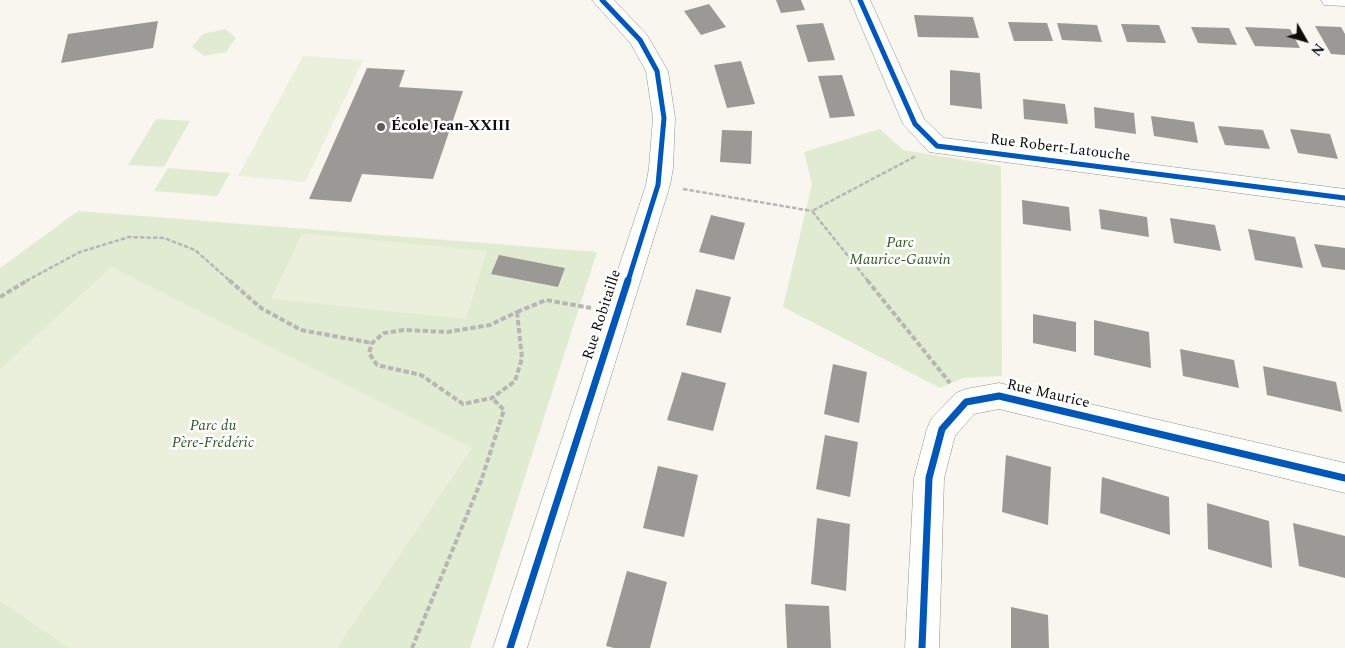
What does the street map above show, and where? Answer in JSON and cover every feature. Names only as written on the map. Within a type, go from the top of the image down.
[{"type":"street","name":"Rue Robitaille","points":[[510,648],[658,185],[661,168],[664,118],[657,71],[640,40],[602,0]]},
{"type":"street","points":[[860,0],[916,124],[937,146]]},
{"type":"street","points":[[1331,0],[1345,0]]},
{"type":"street","name":"Rue Robert-Latouche","points":[[937,146],[1345,198]]},
{"type":"street","name":"Rue Maurice","points":[[966,402],[999,396],[1345,478]]},
{"type":"street","points":[[922,648],[929,478],[942,429],[966,402]]},
{"type":"path","points":[[658,185],[812,211],[937,146]]},
{"type":"path","points":[[812,211],[966,402]]},
{"type":"path","points":[[0,297],[51,266],[80,252],[129,237],[164,238],[194,250],[261,308],[301,330],[372,343]]},
{"type":"path","points":[[517,312],[522,358],[515,381],[492,398],[463,404],[421,375],[377,364],[369,353],[372,343],[384,333],[404,330],[447,332],[490,325],[517,312],[546,300],[616,313]]},
{"type":"path","points":[[412,648],[481,481],[504,410],[492,398]]},
{"type":"green space","points":[[225,29],[236,38],[226,52],[204,56],[192,47],[203,34]]},
{"type":"green space","points":[[303,56],[363,60],[305,182],[238,176]]},
{"type":"green space","points":[[156,119],[190,121],[164,167],[128,165]]},
{"type":"green space","name":"Parc Maurice-Gauvin","points":[[880,129],[903,150],[1001,166],[1002,376],[963,378],[940,388],[783,307],[812,184],[804,152]]},
{"type":"green space","points":[[168,168],[230,173],[217,196],[154,191]]},
{"type":"green space","name":"Parc du Père-Frédéric","points":[[78,211],[597,252],[470,648],[0,648],[0,268]]},
{"type":"green space","points":[[302,233],[487,251],[466,319],[271,299]]},
{"type":"green space","points":[[111,267],[472,448],[337,648],[69,648],[0,601],[0,369]]},
{"type":"building","points":[[776,0],[801,0],[805,10],[781,13]]},
{"type":"building","points":[[709,4],[726,27],[701,35],[684,11]]},
{"type":"building","points":[[914,15],[973,17],[979,38],[918,37]]},
{"type":"building","points":[[158,21],[153,48],[61,63],[68,34]]},
{"type":"building","points":[[1008,22],[1047,23],[1053,41],[1014,41]]},
{"type":"building","points":[[823,23],[835,60],[808,62],[796,25]]},
{"type":"building","points":[[1057,23],[1097,25],[1102,42],[1062,40]]},
{"type":"building","points":[[1121,24],[1159,25],[1166,43],[1127,42]]},
{"type":"building","points":[[1315,26],[1341,27],[1345,34],[1345,55],[1331,54]]},
{"type":"building","points":[[1191,27],[1229,28],[1237,45],[1198,43]]},
{"type":"building","points":[[1245,27],[1290,29],[1300,48],[1255,46]]},
{"type":"building","points":[[741,61],[755,104],[727,108],[714,65]]},
{"type":"building","points":[[367,68],[405,70],[399,87],[463,91],[433,179],[362,174],[351,202],[309,199]]},
{"type":"building","points":[[950,70],[980,73],[982,109],[950,105]]},
{"type":"building","points":[[842,75],[855,116],[830,118],[818,76]]},
{"type":"building","points":[[1023,99],[1065,104],[1068,124],[1024,119]]},
{"type":"building","points":[[1094,107],[1134,113],[1136,134],[1095,128]]},
{"type":"building","points":[[1151,116],[1194,122],[1198,143],[1154,136]]},
{"type":"building","points":[[1218,126],[1263,130],[1270,149],[1225,145]]},
{"type":"building","points":[[1290,129],[1330,134],[1338,159],[1298,153]]},
{"type":"building","points":[[722,130],[752,131],[751,164],[720,162]]},
{"type":"building","points":[[1022,200],[1069,207],[1071,231],[1023,224]]},
{"type":"building","points":[[1099,209],[1147,217],[1149,237],[1101,229]]},
{"type":"building","points":[[711,215],[745,223],[734,260],[699,252]]},
{"type":"building","points":[[1170,218],[1215,225],[1221,251],[1174,243]]},
{"type":"building","points":[[1248,229],[1295,237],[1303,268],[1255,260]]},
{"type":"building","points":[[1314,244],[1345,248],[1345,270],[1322,267]]},
{"type":"building","points":[[499,255],[565,268],[558,287],[491,274]]},
{"type":"building","points":[[696,289],[731,297],[721,333],[686,325]]},
{"type":"building","points":[[1033,314],[1076,322],[1076,352],[1033,343]]},
{"type":"building","points":[[1094,320],[1149,332],[1151,368],[1094,355]]},
{"type":"building","points":[[1180,349],[1234,360],[1239,388],[1183,376]]},
{"type":"building","points":[[833,364],[867,372],[859,423],[824,414]]},
{"type":"building","points":[[1263,366],[1336,382],[1342,412],[1267,395]]},
{"type":"building","points":[[682,372],[726,383],[713,431],[667,420]]},
{"type":"building","points":[[825,435],[858,442],[850,497],[816,489]]},
{"type":"building","points":[[1006,455],[1051,467],[1048,525],[1002,512]]},
{"type":"building","points":[[658,466],[698,475],[684,537],[643,528]]},
{"type":"building","points":[[1102,477],[1169,497],[1170,535],[1100,513]]},
{"type":"building","points":[[1207,503],[1269,521],[1272,568],[1208,549]]},
{"type":"building","points":[[817,518],[850,524],[846,591],[811,584]]},
{"type":"building","points":[[1293,523],[1345,536],[1345,578],[1299,566]]},
{"type":"building","points":[[627,571],[667,582],[650,648],[614,648],[606,646]]},
{"type":"building","points":[[785,604],[829,606],[831,648],[787,648]]},
{"type":"building","points":[[1011,607],[1048,615],[1049,648],[1011,648]]},
{"type":"cycle path","points":[[510,648],[658,185],[661,168],[664,118],[657,71],[640,40],[602,0]]},
{"type":"cycle path","points":[[860,0],[915,124],[937,146],[1345,198]]},
{"type":"cycle path","points":[[922,648],[929,478],[942,429],[966,402],[999,396],[1345,478]]},
{"type":"place","name":"École Jean-XXIII","points":[[381,127]]}]
